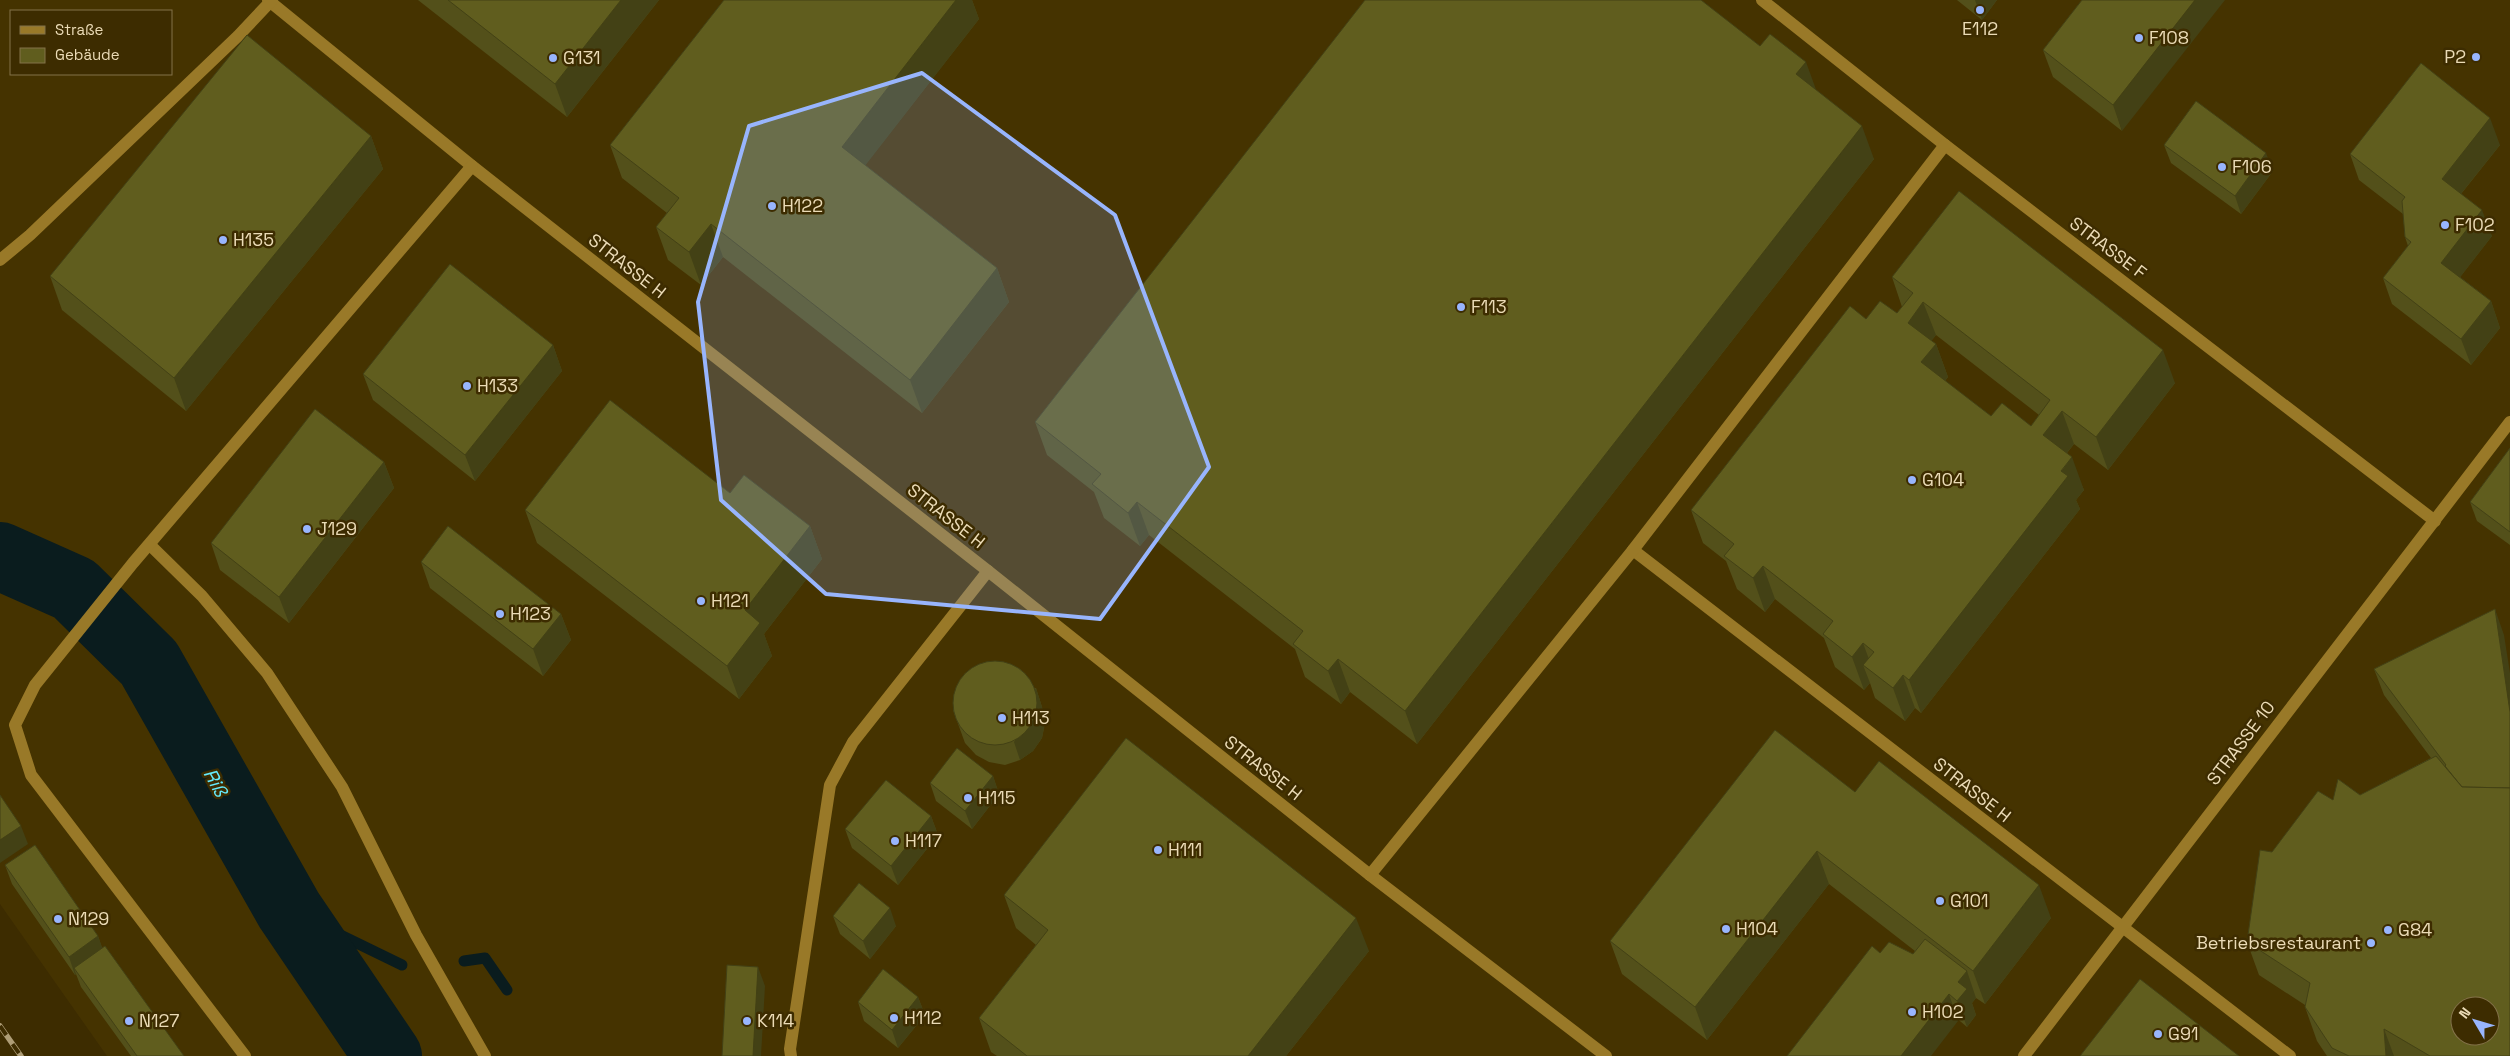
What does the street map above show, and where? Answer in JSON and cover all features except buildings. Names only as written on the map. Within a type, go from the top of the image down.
[{"type":"lane","name":"STRASSE F","points":[[1762,0],[1945,145],[2435,520]]},
{"type":"lane","points":[[0,260],[30,235],[238,36],[270,1]]},
{"type":"lane","name":"STRASSE H","points":[[270,1],[472,166],[988,572],[1370,876],[1606,1056]]},
{"type":"lane","points":[[1370,876],[1633,550],[1945,145]]},
{"type":"lane","points":[[245,1056],[31,774],[14,725],[35,685],[133,563],[472,166]]},
{"type":"lane","name":"STRASSE 10","points":[[2024,1056],[2510,422]]},
{"type":"lane","points":[[150,545],[202,596],[273,681],[342,787],[416,935],[485,1056]]},
{"type":"lane","name":"STRASSE H","points":[[1633,550],[2290,1056]]},
{"type":"lane","points":[[791,1056],[830,785],[853,742],[988,572]]},
{"type":"highlighted area","points":[[922,73],[1115,215],[1209,467],[1100,619],[826,594],[721,500],[698,302],[749,126]]},
{"type":"shaded area","points":[[0,0],[2510,0],[2510,1056],[107,1056],[0,904]]},
{"type":"waterway","name":"Riß","points":[[0,556],[74,589],[149,663],[289,910],[388,1056]]},
{"type":"waterway","points":[[289,910],[402,965]]},
{"type":"waterway","points":[[464,961],[485,958],[507,990]]},
{"type":"railway","points":[[0,1026],[21,1056]]},
{"type":"place","name":"E112","points":[[1980,10]]},
{"type":"place","name":"F108","points":[[2139,38]]},
{"type":"place","name":"P2","points":[[2476,57]]},
{"type":"place","name":"G131","points":[[553,58]]},
{"type":"place","name":"F106","points":[[2222,167]]},
{"type":"place","name":"H122","points":[[772,206]]},
{"type":"place","name":"F102","points":[[2445,225]]},
{"type":"place","name":"H135","points":[[223,240]]},
{"type":"place","name":"F113","points":[[1461,307]]},
{"type":"place","name":"H133","points":[[467,386]]},
{"type":"place","name":"G104","points":[[1912,480]]},
{"type":"place","name":"J129","points":[[307,529]]},
{"type":"place","name":"H121","points":[[701,601]]},
{"type":"place","name":"H123","points":[[500,614]]},
{"type":"place","name":"H113","points":[[1002,718]]},
{"type":"place","name":"H115","points":[[968,798]]},
{"type":"place","name":"H117","points":[[895,841]]},
{"type":"place","name":"H111","points":[[1158,850]]},
{"type":"place","name":"G101","points":[[1940,901]]},
{"type":"place","name":"N129","points":[[58,919]]},
{"type":"place","name":"H104","points":[[1726,929]]},
{"type":"place","name":"G84","points":[[2388,930]]},
{"type":"place","name":"Betriebsrestaurant","points":[[2371,943]]},
{"type":"place","name":"H102","points":[[1912,1012]]},
{"type":"place","name":"H112","points":[[894,1018]]},
{"type":"place","name":"N127","points":[[129,1021]]},
{"type":"place","name":"K114","points":[[747,1021]]},
{"type":"place","name":"G91","points":[[2158,1034]]}]
